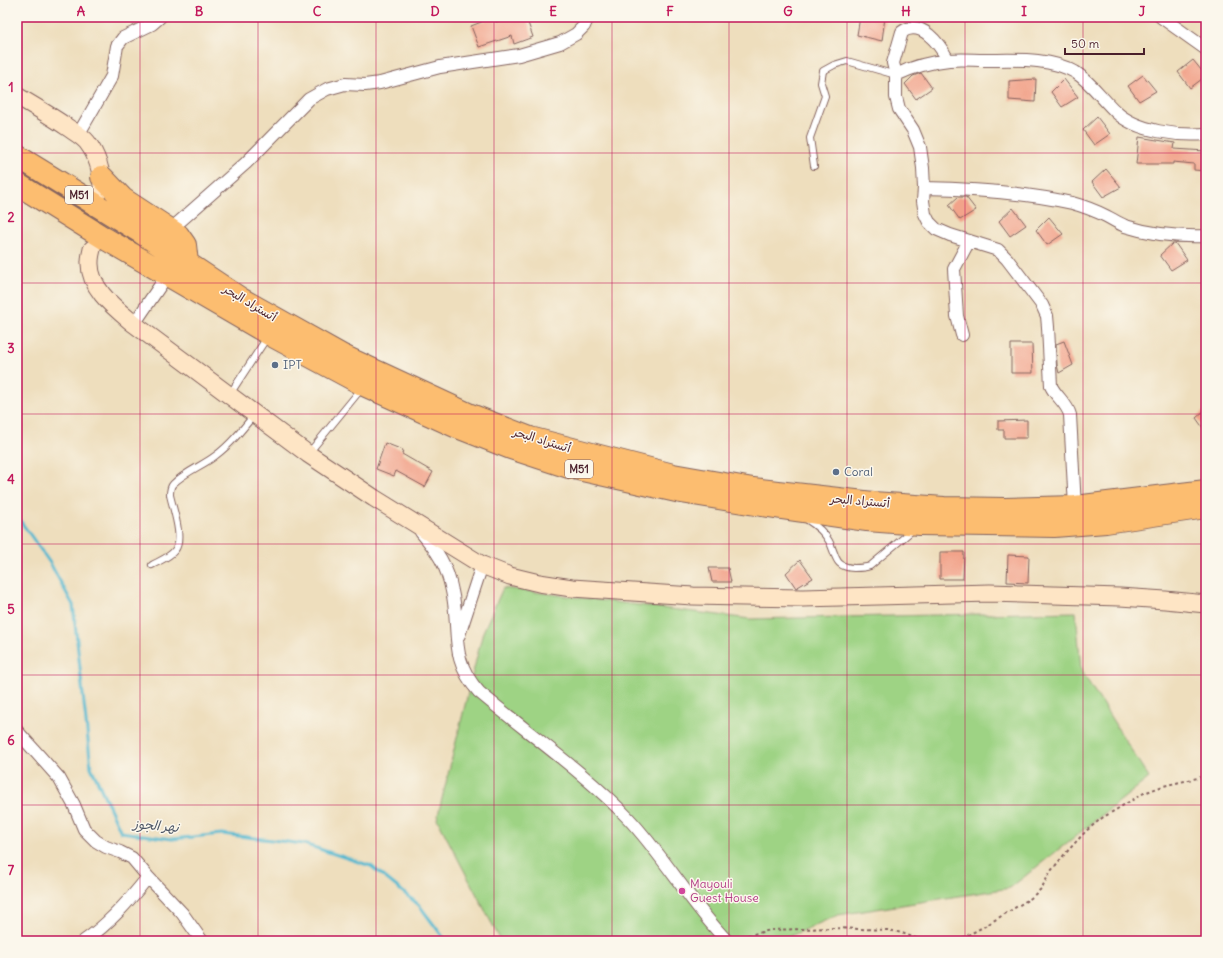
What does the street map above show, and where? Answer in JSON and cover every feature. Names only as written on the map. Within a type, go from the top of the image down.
[{"type":"highway","name":"أتستراد البحر","points":[[17,156],[142,233],[241,299],[343,356],[468,414],[530,438],[672,474],[753,489],[873,503],[944,508],[1005,509],[1075,507],[1206,491]]},
{"type":"highway","name":"أتستراد البحر","points":[[17,184],[104,238],[269,334],[364,385],[455,426],[511,448],[569,467],[681,492],[867,520],[920,524],[1054,526],[1106,522],[1206,507]]},
{"type":"highway","points":[[102,184],[178,235],[185,245],[187,263]]},
{"type":"street","points":[[78,135],[112,76],[117,46],[123,38],[152,24],[160,17]]},
{"type":"street","points":[[170,230],[246,164],[309,99],[328,89],[345,84],[365,85],[380,83],[440,67],[519,55],[560,43],[576,34],[584,26],[588,17]]},
{"type":"street","points":[[1161,17],[1206,49]]},
{"type":"street","points":[[948,60],[942,49],[927,34],[918,28],[906,29],[902,32],[893,63],[896,75],[896,97],[899,109],[913,130],[920,147],[925,214],[929,222],[936,229],[998,250],[1042,305],[1047,316],[1051,386],[1053,391],[1066,405],[1070,415],[1075,507]]},
{"type":"street","points":[[896,75],[913,67],[948,60],[1042,62],[1057,65],[1074,72],[1093,86],[1117,113],[1133,123],[1158,130],[1188,135],[1206,134]]},
{"type":"street","points":[[17,96],[78,135],[86,142],[95,156],[102,184]]},
{"type":"street","points":[[924,188],[993,191],[1044,198],[1074,204],[1105,215],[1124,226],[1149,232],[1187,236],[1206,236]]},
{"type":"street","points":[[962,335],[957,316],[954,269],[969,241]]},
{"type":"street","points":[[92,249],[90,262],[93,281],[100,292],[111,304],[134,324],[308,454],[374,498],[482,565],[510,576],[557,586],[693,596],[802,598],[990,593],[1120,597],[1206,604]]},
{"type":"street","points":[[134,324],[168,274]]},
{"type":"street","points":[[411,521],[437,550],[447,570],[453,592],[456,642],[462,664],[467,676],[474,686],[521,727],[584,776],[629,819],[655,851],[690,899],[726,940]]},
{"type":"street","points":[[456,642],[482,565]]},
{"type":"street","points":[[17,731],[59,778],[74,805],[84,829],[96,841],[132,858],[182,914],[202,941]]},
{"type":"street","points":[[84,941],[96,933],[129,901],[148,877]]},
{"type":"lane","points":[[814,166],[810,138],[825,96],[821,83],[823,71],[834,65],[847,61],[896,75]]},
{"type":"lane","points":[[229,395],[269,334]]},
{"type":"lane","points":[[308,454],[364,385]]},
{"type":"lane","points":[[152,565],[168,556],[175,549],[178,543],[179,532],[170,495],[172,485],[193,469],[214,456],[232,441],[255,414]]},
{"type":"lane","points":[[781,508],[800,516],[816,527],[828,540],[838,561],[846,567],[865,568],[870,566],[920,524]]},
{"type":"path","points":[[957,941],[1031,898],[1041,889],[1064,855],[1086,831],[1102,818],[1144,793],[1163,786],[1206,776]]},
{"type":"path","points":[[726,940],[771,930],[833,928],[888,930],[902,933],[923,941]]},
{"type":"green space","points":[[503,588],[750,619],[1076,612],[1081,670],[1149,778],[1010,888],[838,915],[779,941],[501,941],[437,819],[483,632]]},
{"type":"building","points":[[494,17],[496,22],[508,17],[526,17],[533,37],[514,44],[512,36],[479,47],[471,26]]},
{"type":"building","points":[[860,17],[885,17],[882,41],[857,35]]},
{"type":"building","points":[[1193,60],[1206,76],[1190,88],[1178,72]]},
{"type":"building","points":[[921,73],[932,88],[916,99],[905,84],[913,76]]},
{"type":"building","points":[[1143,75],[1156,91],[1139,101],[1128,86]]},
{"type":"building","points":[[1036,79],[1035,102],[1009,100],[1009,81]]},
{"type":"building","points":[[1064,79],[1078,97],[1062,107],[1051,92]]},
{"type":"building","points":[[1097,117],[1110,134],[1094,145],[1083,130]]},
{"type":"building","points":[[1139,137],[1175,143],[1174,149],[1206,151],[1206,171],[1194,170],[1194,164],[1173,162],[1173,164],[1136,164]]},
{"type":"building","points":[[1106,169],[1121,187],[1103,197],[1092,182]]},
{"type":"building","points":[[958,197],[966,197],[976,210],[960,220],[949,205]]},
{"type":"building","points":[[1013,208],[1026,225],[1010,236],[999,221]]},
{"type":"building","points":[[1049,217],[1063,234],[1047,245],[1036,230]]},
{"type":"building","points":[[1173,243],[1175,243],[1187,260],[1171,270],[1160,255]]},
{"type":"building","points":[[1064,341],[1073,365],[1059,373],[1056,344]]},
{"type":"building","points":[[1011,344],[1032,344],[1033,373],[1011,373]]},
{"type":"building","points":[[1206,409],[1206,432],[1196,418]]},
{"type":"building","points":[[1027,420],[1027,438],[1004,438],[1004,430],[998,430],[998,421]]},
{"type":"building","points":[[385,443],[403,450],[402,454],[433,472],[425,487],[396,471],[394,476],[376,469]]},
{"type":"building","points":[[940,552],[964,552],[963,579],[940,579]]},
{"type":"building","points":[[1008,555],[1029,556],[1028,583],[1007,582]]},
{"type":"building","points":[[800,560],[813,578],[796,588],[786,573]]},
{"type":"building","points":[[709,568],[728,568],[731,582],[712,582]]},
{"type":"waterway","name":"نهر الجوز","points":[[17,516],[50,563],[73,605],[91,767],[121,832],[172,839],[222,834],[304,844],[371,866],[419,905],[446,941]]},
{"type":"place","name":"IPT","points":[[275,365]]},
{"type":"place","name":"Coral","points":[[836,472]]},
{"type":"place","name":"Mayouli Guest House","points":[[682,891]]}]
